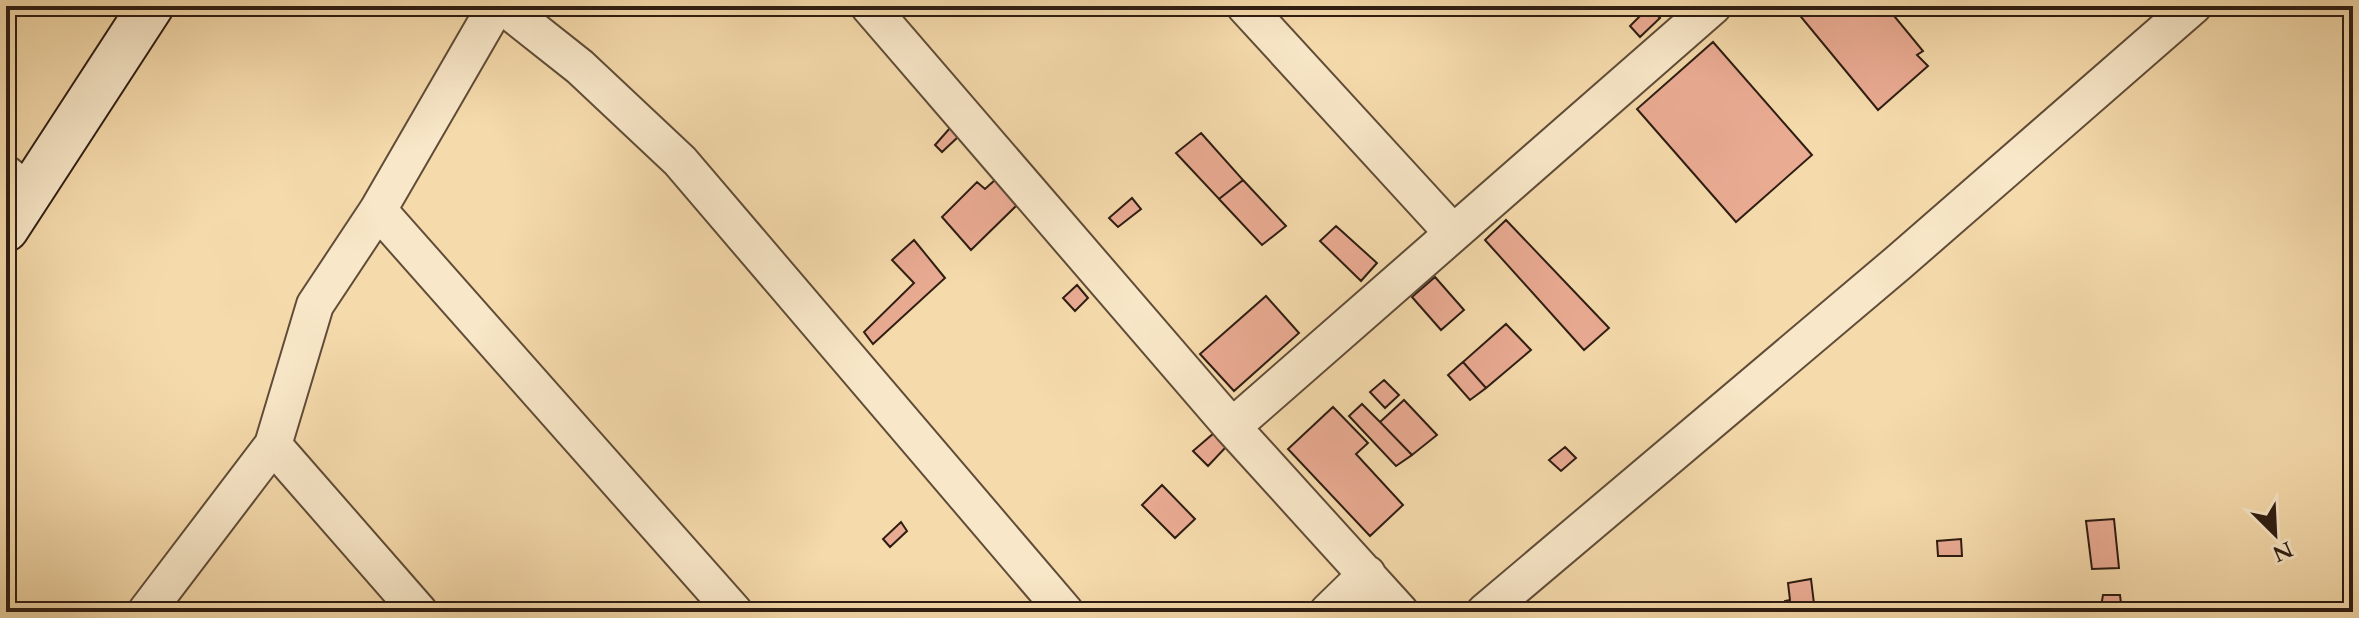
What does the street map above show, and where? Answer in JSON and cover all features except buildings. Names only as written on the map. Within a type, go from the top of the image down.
[{"type":"main road","points":[[6,229],[18,183],[151,6]]},
{"type":"street","points":[[146,612],[273,445],[315,305],[378,210],[496,6]]},
{"type":"street","points":[[503,6],[580,67],[680,161],[1065,612]]},
{"type":"street","points":[[869,6],[1232,427],[1400,612]]},
{"type":"street","points":[[1245,6],[1453,233]]},
{"type":"street","points":[[1232,427],[1713,6]]},
{"type":"street","points":[[1485,612],[1898,263],[2193,6]]},
{"type":"street","points":[[378,210],[734,612]]},
{"type":"street","points":[[273,445],[419,612]]},
{"type":"street","points":[[1328,612],[1367,574]]}]
